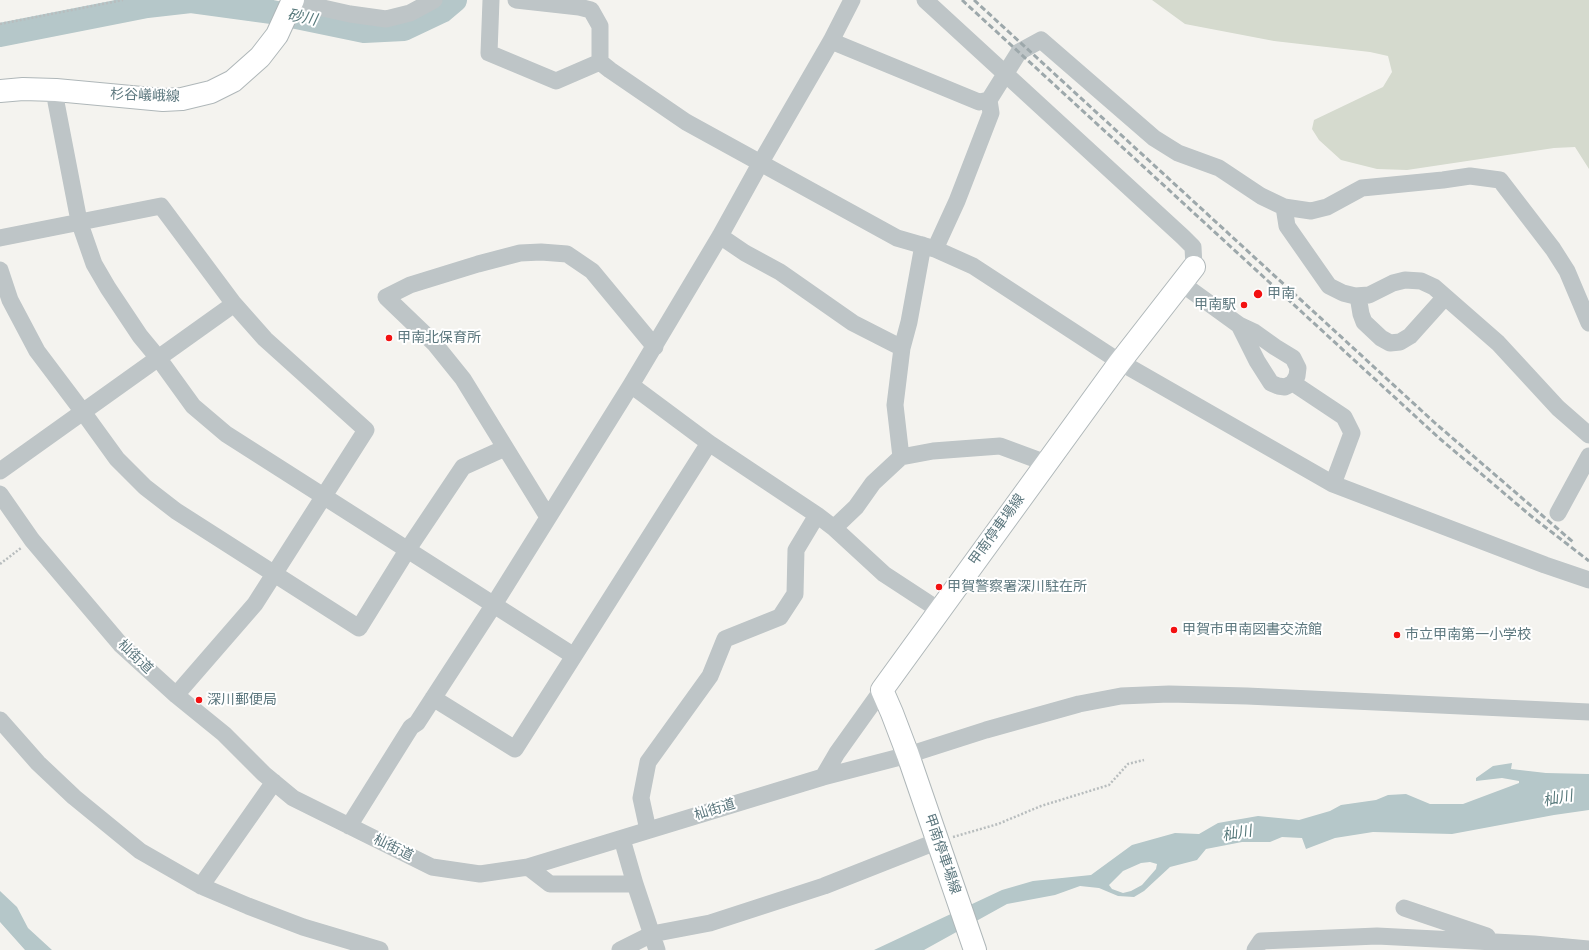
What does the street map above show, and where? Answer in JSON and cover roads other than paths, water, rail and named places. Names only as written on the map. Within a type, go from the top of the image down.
[{"type":"main road","name":"杉谷嶬峨線","points":[[0,91],[23,89],[56,90],[163,100],[182,99],[211,92],[233,81],[253,64],[268,48],[292,7]]},
{"type":"main road","name":"甲南停車場線","points":[[975,950],[908,755],[882,690],[1120,362],[1187,275]]},
{"type":"street","points":[[292,7],[323,8],[350,14],[386,19],[410,13],[434,0]]},
{"type":"street","points":[[491,0],[489,53],[556,81],[600,62]]},
{"type":"street","points":[[516,0],[579,7],[593,5],[600,26],[600,62]]},
{"type":"street","points":[[349,826],[411,727],[417,723],[493,606],[631,385],[720,236],[852,0]]},
{"type":"street","points":[[925,0],[1193,247],[1187,275],[1239,325],[1254,332],[1293,358],[1298,368],[1297,376],[1293,383],[1285,387],[1271,383],[1255,358],[1239,325]]},
{"type":"street","points":[[831,40],[979,102],[989,100]]},
{"type":"street","points":[[901,457],[895,405],[902,348],[929,247],[956,201],[992,113],[989,100],[1019,52],[1041,40],[1154,138],[1178,153],[1219,168],[1262,196],[1284,207],[1311,211],[1327,206],[1362,188],[1470,176],[1500,180],[1553,249],[1567,271],[1589,323]]},
{"type":"street","points":[[600,62],[686,122],[897,238],[929,247],[973,266],[1120,362],[1333,484],[1545,565],[1589,580]]},
{"type":"street","points":[[56,90],[56,102],[79,221],[94,264],[140,336],[159,359],[193,406],[226,434],[323,497],[408,549],[493,606],[574,656]]},
{"type":"street","points":[[0,238],[79,221],[161,206],[234,304],[266,339],[366,430],[255,604],[176,695]]},
{"type":"street","points":[[1284,207],[1287,226],[1330,286],[1343,293],[1358,296],[1368,295],[1393,283],[1405,280],[1421,281],[1434,287],[1498,343],[1558,408],[1589,435]]},
{"type":"street","points":[[720,236],[745,253],[780,272],[852,323],[902,348]]},
{"type":"street","points":[[548,517],[505,448],[494,427],[463,379],[434,343],[386,297],[410,285],[520,253],[541,252],[567,254],[592,271],[654,346]]},
{"type":"street","points":[[0,270],[10,300],[36,351],[118,459],[145,487],[176,511],[359,628],[408,549],[463,467],[505,448]]},
{"type":"street","points":[[1567,271],[1589,292]]},
{"type":"street","points":[[1358,296],[1364,322],[1381,338],[1390,343],[1400,342],[1410,336],[1445,297]]},
{"type":"street","points":[[0,471],[159,359],[234,304]]},
{"type":"street","points":[[1255,358],[1258,350],[1264,344],[1270,344]]},
{"type":"street","points":[[1293,383],[1344,417],[1352,434],[1333,484]]},
{"type":"street","points":[[631,385],[709,443],[817,515],[834,528],[884,574],[939,610]]},
{"type":"street","points":[[433,698],[515,749],[709,443]]},
{"type":"street","points":[[834,528],[856,507],[873,483],[901,457],[933,451],[1000,446],[1046,464]]},
{"type":"street","points":[[1558,513],[1589,456]]},
{"type":"street","name":"杣街道","points":[[0,494],[32,540],[121,645],[176,695],[224,734],[293,798],[432,867],[480,874],[528,867],[823,777],[908,755],[986,730],[1079,704],[1121,696],[1169,694],[1239,696],[1589,712]]},
{"type":"street","points":[[648,830],[641,798],[648,762],[710,676],[725,639],[780,617],[795,594],[796,550],[817,515]]},
{"type":"street","points":[[823,777],[882,690]]},
{"type":"street","points":[[0,720],[38,763],[74,797],[140,851],[202,886],[248,906],[303,927],[380,950]]},
{"type":"street","points":[[202,886],[274,782]]},
{"type":"street","points":[[622,839],[634,884],[654,941]]},
{"type":"street","points":[[620,950],[710,923],[940,847]]},
{"type":"street","points":[[528,867],[550,884],[634,884]]},
{"type":"street","points":[[1404,908],[1486,935],[1502,946]]},
{"type":"street","points":[[1255,950],[1261,942],[1377,936],[1502,946],[1589,949]]},
{"type":"water","name":"杣川","points":[[1512,763],[1511,769],[1546,773],[1589,774],[1589,810],[1452,834],[1373,832],[1335,838],[1306,849],[1302,838],[1282,837],[1270,842],[1242,842],[1206,849],[1197,860],[1170,867],[1144,891],[1134,897],[1118,896],[1099,888],[1080,886],[1055,895],[1007,904],[924,950],[874,950],[1002,890],[1033,881],[1091,875],[1132,845],[1175,833],[1199,834],[1218,823],[1258,816],[1299,820],[1330,811],[1341,805],[1376,800],[1388,795],[1406,794],[1430,804],[1463,804],[1519,783],[1519,781],[1502,778],[1476,781],[1476,778],[1493,766]],"holes":[[[1150,862],[1157,864],[1156,869],[1142,885],[1131,891],[1123,893],[1112,889],[1109,885],[1123,871],[1141,863]]]},
{"type":"water","points":[[0,891],[17,907],[28,928],[52,950],[25,950],[0,922]]},
{"type":"waterway","name":"砂川","points":[[0,35],[147,6],[191,1],[272,12],[364,31],[404,29],[442,11],[455,0]]},
{"type":"railway","points":[[962,0],[1439,438],[1531,516],[1589,561]]},
{"type":"railway","points":[[974,0],[1435,423],[1573,542]]},
{"type":"place","name":"甲南","points":[[1258,294]]},
{"type":"place","name":"甲南駅","points":[[1244,305]]},
{"type":"place","name":"甲南北保育所","points":[[389,338]]},
{"type":"place","name":"甲賀警察署深川駐在所","points":[[939,587]]},
{"type":"place","name":"甲賀市甲南図書交流館","points":[[1174,630]]},
{"type":"place","name":"市立甲南第一小学校","points":[[1397,635]]},
{"type":"place","name":"深川郵便局","points":[[199,700]]}]
